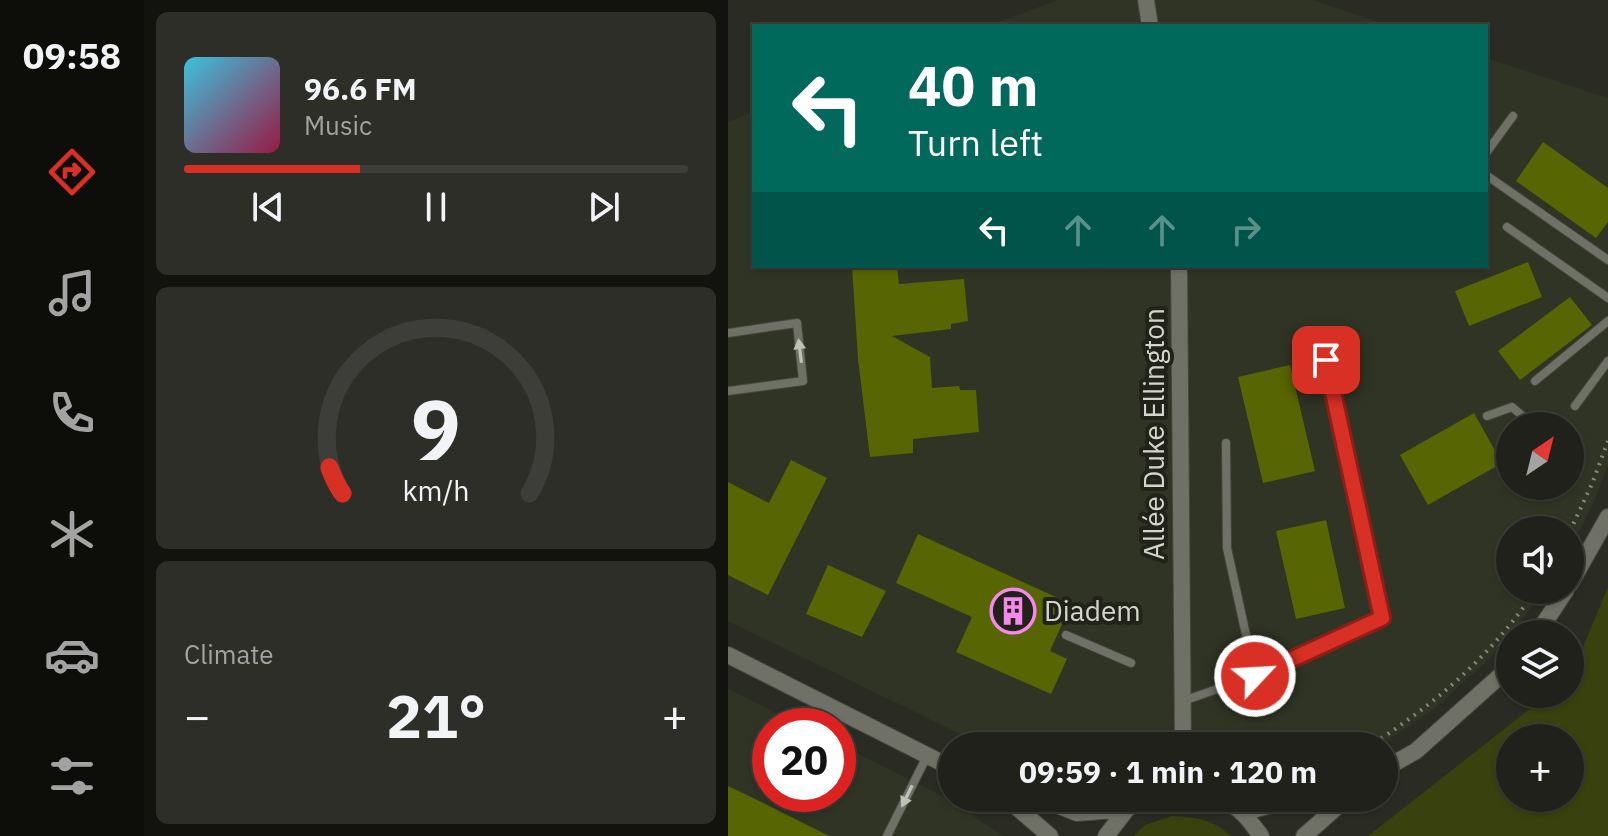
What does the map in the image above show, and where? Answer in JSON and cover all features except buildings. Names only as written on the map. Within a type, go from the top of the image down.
[{"type":"street","points":[[1146,0],[1150,24]]},
{"type":"street","name":"Allée Duke Ellington","points":[[1179,268],[1183,732]]},
{"type":"street","points":[[1584,559],[1608,517]]},
{"type":"street","points":[[730,660],[938,761]]},
{"type":"street","points":[[1398,761],[1416,751],[1496,680]]},
{"type":"street","points":[[1022,812],[1050,836]]},
{"type":"street","points":[[1106,836],[1125,812]]},
{"type":"street","points":[[1244,812],[1261,836]]},
{"type":"street","points":[[1304,836],[1331,812]]},
{"type":"lane","points":[[1488,150],[1513,116]]},
{"type":"lane","points":[[1488,176],[1608,260]]},
{"type":"lane","points":[[1507,227],[1608,298]]},
{"type":"lane","points":[[1535,381],[1608,321]]},
{"type":"lane","points":[[728,333],[797,323],[803,381],[728,391]]},
{"type":"lane","points":[[1183,701],[1255,676],[1382,618],[1326,360]]},
{"type":"lane","points":[[1575,406],[1608,361]]},
{"type":"lane","points":[[1498,412],[1512,407],[1518,412]]},
{"type":"lane","points":[[1487,416],[1496,413]]},
{"type":"lane","points":[[1226,443],[1227,548],[1255,676]]},
{"type":"lane","points":[[1066,635],[1131,663]]},
{"type":"lane","points":[[887,836],[927,756]]},
{"type":"path","points":[[1577,516],[1608,441]]},
{"type":"path","points":[[1391,732],[1432,703],[1480,660],[1525,604]]},
{"type":"shaded area","points":[[1058,0],[1312,0],[1384,24],[992,24]]},
{"type":"shaded area","points":[[1488,59],[1608,98],[1608,465],[1584,521],[1584,516],[1496,516],[1496,604],[1533,604],[1522,620],[1496,620],[1496,651],[1434,709],[1398,733],[956,732],[728,621],[728,122],[752,113],[752,268],[1488,268]]},
{"type":"shaded area","points":[[728,689],[766,708],[752,708],[752,812],[856,812],[856,753],[938,794],[938,812],[967,812],[1003,836],[728,836]]},
{"type":"green space","points":[[1608,587],[1608,836],[1368,836],[1496,736],[1496,812],[1584,812],[1584,724],[1511,724],[1531,708],[1584,708],[1584,645]]},
{"type":"green space","points":[[1172,816],[1211,822],[1230,836],[1134,836],[1145,825]]},
{"type":"place","name":"Diadem","points":[[1013,611]]},
{"type":"route","points":[[1255,676],[1382,618],[1326,360]]}]
